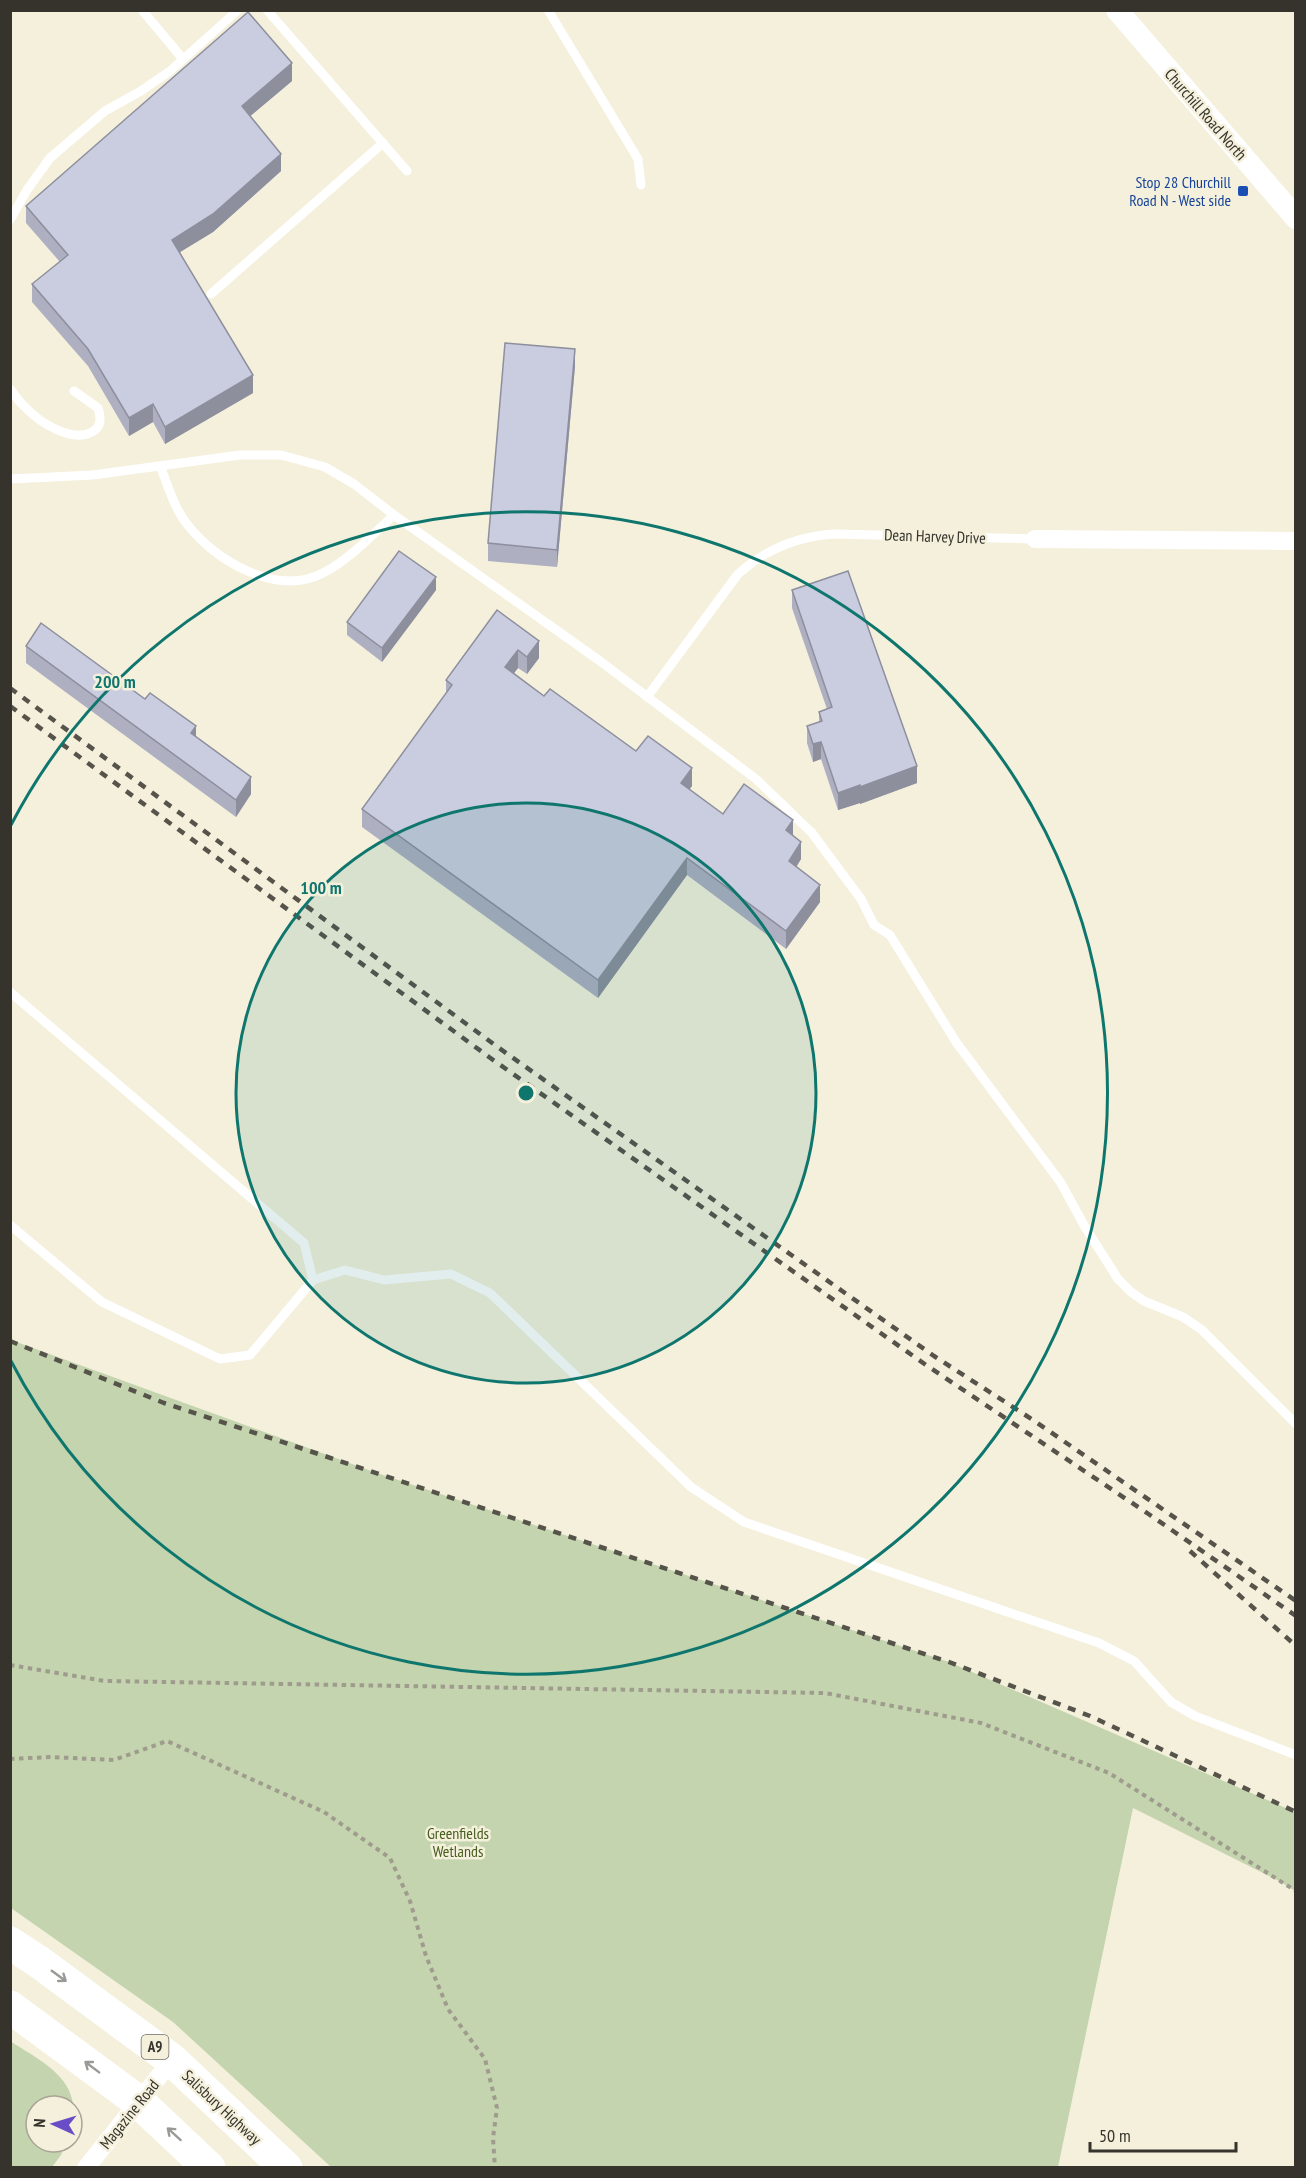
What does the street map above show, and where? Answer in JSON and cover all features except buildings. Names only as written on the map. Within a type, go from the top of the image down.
[{"type":"highway","name":"Salisbury Highway","points":[[10,1944],[39,1962],[172,2060],[286,2168]]},
{"type":"highway","points":[[10,2007],[139,2102],[209,2168]]},
{"type":"street","name":"Churchill Road North","points":[[1117,10],[1296,218]]},
{"type":"street","name":"Dean Harvey Drive","points":[[1035,539],[1296,541]]},
{"type":"street","name":"Magazine Road","points":[[86,2168],[172,2060]]},
{"type":"lane","points":[[142,10],[183,59]]},
{"type":"lane","points":[[10,220],[27,190],[50,158],[105,111],[141,91],[183,59],[237,10]]},
{"type":"lane","points":[[267,10],[407,171]]},
{"type":"lane","points":[[548,10],[638,159],[641,185]]},
{"type":"lane","points":[[212,294],[383,143]]},
{"type":"lane","points":[[10,389],[24,407],[62,432],[75,435],[90,433],[98,427],[100,417],[98,408],[74,391]]},
{"type":"lane","points":[[10,479],[93,475],[240,455],[281,455],[325,467],[354,484],[394,515],[600,661],[756,779],[812,833],[861,899],[874,925],[890,935],[956,1042],[1061,1183],[1085,1227],[1118,1279],[1144,1301],[1183,1317],[1202,1330],[1296,1424]]},
{"type":"lane","points":[[160,466],[185,522],[202,543],[243,572],[263,578],[293,581],[321,574],[352,554],[394,515]]},
{"type":"lane","name":"Dean Harvey Drive","points":[[647,698],[738,574],[751,562],[778,547],[815,535],[835,534],[1035,539]]},
{"type":"lane","points":[[10,992],[304,1243],[313,1280]]},
{"type":"lane","points":[[10,1225],[102,1302],[220,1359],[250,1355],[313,1280],[345,1270],[384,1280],[451,1274],[490,1293],[691,1487],[744,1522],[1099,1643],[1134,1661],[1171,1702],[1195,1716],[1296,1755]]},
{"type":"path","points":[[10,1665],[105,1681],[837,1695],[981,1723],[1109,1773],[1296,1891]]},
{"type":"path","points":[[10,1759],[50,1757],[114,1760],[167,1741],[324,1812],[390,1858],[410,1901],[426,1956],[448,2009],[485,2058],[496,2108],[493,2138],[495,2168]]},
{"type":"green space","name":"Greenfields Wetlands","points":[[11,1340],[374,1472],[949,1662],[1295,1812],[1295,1891],[1133,1808],[1058,2167],[331,2167],[173,2022],[11,1908]]},
{"type":"green space","points":[[10,2041],[57,2074],[70,2094],[24,2094],[24,2154],[61,2154],[52,2167],[11,2167]]},
{"type":"railway","points":[[10,688],[499,1048],[934,1356],[1033,1420],[1296,1601]]},
{"type":"railway","points":[[10,706],[489,1057],[926,1365],[1296,1616]]},
{"type":"railway","points":[[10,1341],[164,1403],[949,1662],[1090,1716],[1296,1812]]},
{"type":"railway","points":[[1190,1551],[1296,1646]]},
{"type":"place","name":"Stop 28 Churchill Road N - West side","points":[[1243,191]]}]
